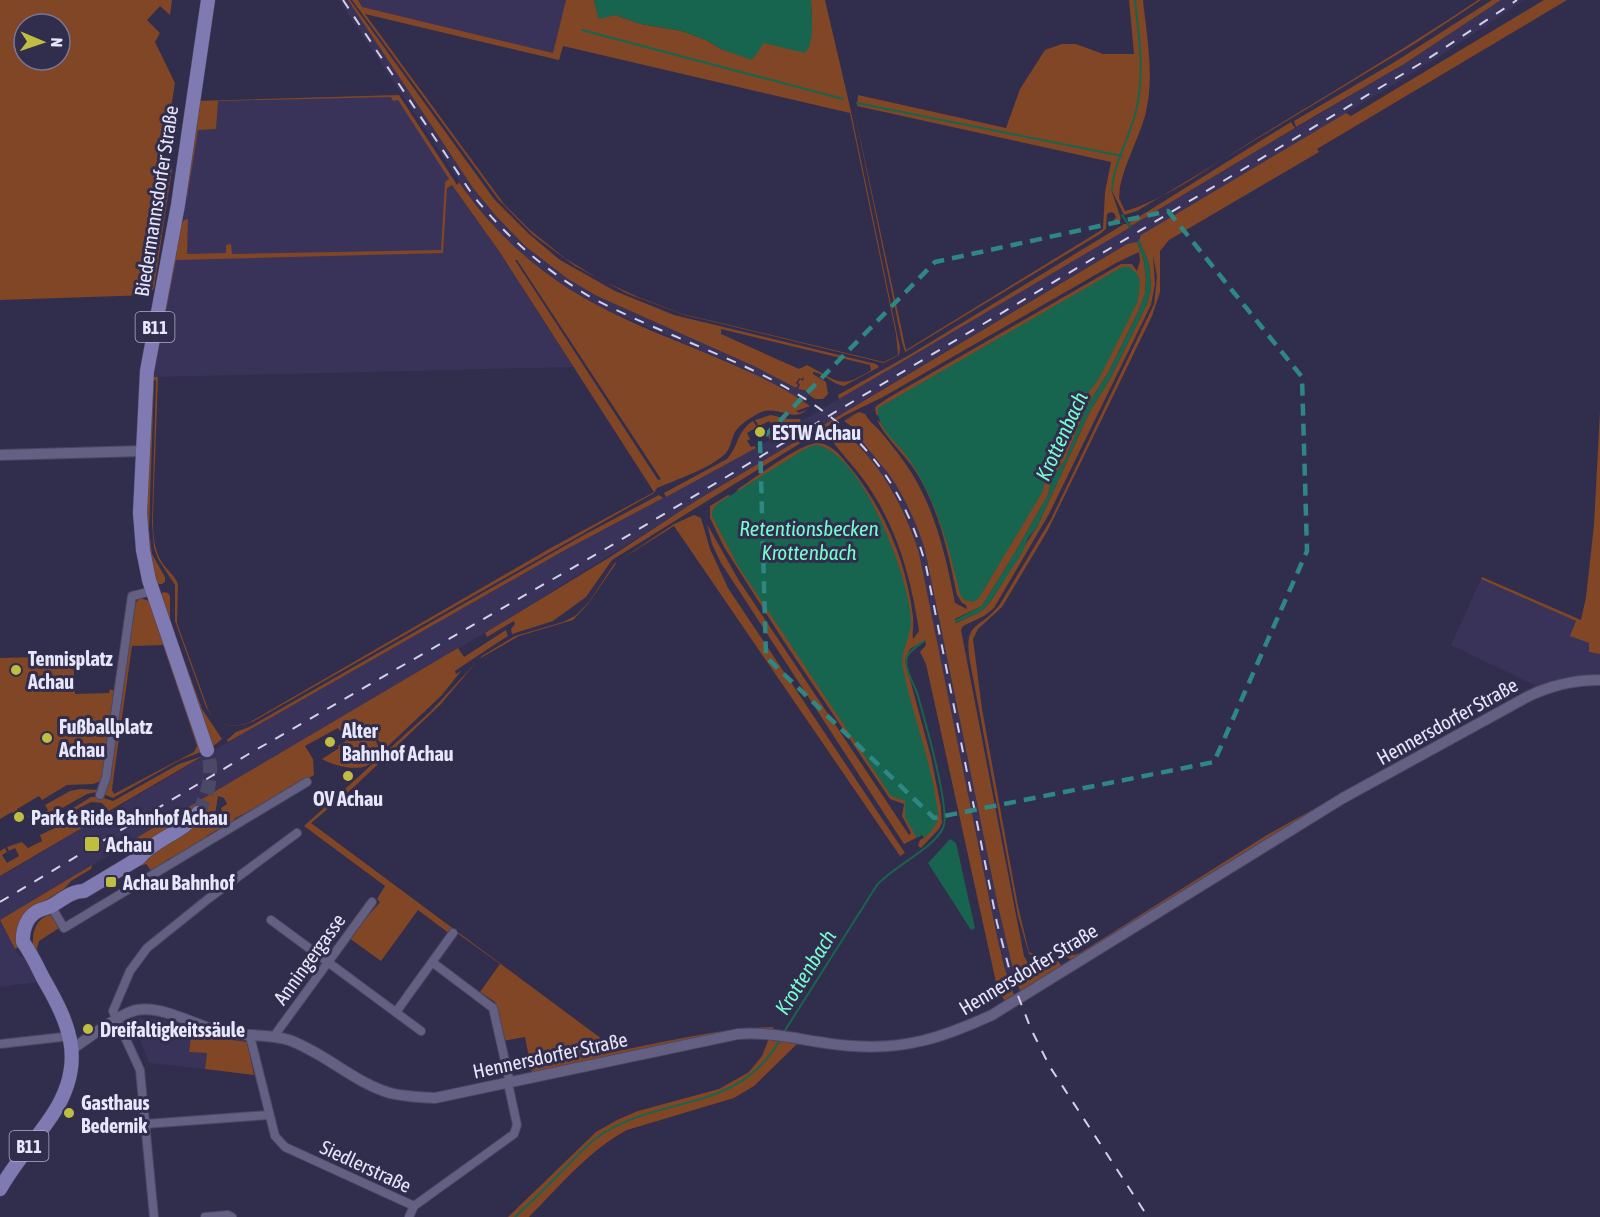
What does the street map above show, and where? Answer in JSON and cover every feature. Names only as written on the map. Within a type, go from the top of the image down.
[{"type":"main road","name":"Biedermannsdorfer Straße","points":[[152,591],[144,560],[141,532],[147,370],[175,221],[208,0]]},
{"type":"main road","name":"B11","points":[[152,591],[207,750]]},
{"type":"main road","name":"B11","points":[[0,1189],[60,1103],[69,1077],[71,1043],[63,1014],[28,949],[32,927],[49,908],[77,891],[84,891],[135,860],[145,850],[184,827],[198,813]]},
{"type":"street","points":[[0,455],[143,451]]},
{"type":"street","points":[[100,795],[106,778],[132,596],[152,591]]},
{"type":"street","name":"Hennersdorfer Straße","points":[[71,1043],[130,1012],[144,1010],[166,1013],[219,1032],[288,1040],[310,1049],[373,1086],[390,1093],[435,1098],[738,1034],[757,1032],[865,1046],[912,1044],[951,1034],[992,1015],[1343,798],[1527,696],[1548,686],[1600,680]]},
{"type":"street","points":[[49,908],[64,928],[307,782]]},
{"type":"street","points":[[154,1217],[140,1070],[113,1011],[124,982],[147,948],[297,832]]},
{"type":"street","name":"Anningergasse","points":[[275,1037],[372,902]]},
{"type":"street","points":[[271,920],[421,1031]]},
{"type":"street","points":[[396,1012],[453,933]]},
{"type":"street","points":[[432,962],[493,1008],[509,1083]]},
{"type":"street","name":"Siedlerstraße","points":[[250,1036],[274,1136],[285,1147],[414,1206],[514,1134],[517,1125],[509,1083]]},
{"type":"street","points":[[0,1044],[71,1043]]},
{"type":"street","points":[[145,1124],[268,1115]]},
{"type":"street","points":[[409,1217],[414,1206]]},
{"type":"street","points":[[205,1217],[232,1217]]},
{"type":"highlighted area","points":[[1168,211],[1302,377],[1307,551],[1214,762],[934,818],[766,657],[760,441],[935,262]]},
{"type":"shaded area","points":[[0,0],[172,0],[170,15],[160,6],[147,20],[160,33],[155,42],[175,83],[162,165],[172,169],[154,288],[149,295],[0,300]]},
{"type":"shaded area","points":[[339,0],[348,0],[473,188],[525,246],[568,279],[597,296],[756,367],[800,390],[808,391],[809,395],[804,401],[742,368],[598,306],[565,286],[523,255],[500,233],[470,197]]},
{"type":"shaded area","points":[[348,0],[494,199],[529,234],[560,260],[615,291],[674,315],[876,364],[879,367],[844,386],[813,372],[826,382],[828,394],[823,399],[815,399],[809,395],[808,391],[798,389],[800,384],[798,383],[800,379],[803,381],[804,376],[802,379],[799,378],[796,388],[756,367],[597,296],[568,279],[525,246],[473,188]],"holes":[[[721,329],[870,365],[871,370],[860,376],[845,382],[838,381],[807,365],[799,369],[721,334]]]},
{"type":"shaded area","points":[[352,0],[358,0],[362,7],[553,53],[566,0],[594,0],[599,18],[615,15],[641,24],[682,31],[706,40],[723,50],[812,32],[811,0],[825,0],[850,107],[900,348],[899,355],[884,363],[685,315],[628,294],[605,282],[683,314],[884,362],[898,355],[896,334],[850,113],[563,46],[559,60],[365,14],[504,204],[530,230],[566,259],[597,278],[575,266],[533,235],[498,199]]},
{"type":"shaded area","points":[[355,0],[575,0],[559,60],[365,14]]},
{"type":"shaded area","points":[[1129,0],[1143,0],[1150,73],[1145,116],[1125,169],[1119,198],[1125,211],[1162,196],[1137,211],[1124,215],[1111,189],[1121,219],[1113,225],[1112,222],[1116,217],[1114,213],[1107,214],[1106,229],[1100,234],[905,352],[853,105],[906,350],[1103,229],[1105,192],[1111,162],[857,106],[858,95],[1006,128],[1020,89],[1045,50],[1062,44],[1076,44],[1103,54],[1134,54]]},
{"type":"shaded area","points":[[1478,0],[1481,0],[1416,43],[1225,158]]},
{"type":"shaded area","points":[[1492,0],[1501,0],[1404,64],[1296,127],[1294,121],[1393,63]]},
{"type":"shaded area","points":[[1501,0],[1525,0],[1426,65],[1142,235],[1142,239],[1127,244],[1049,290],[734,478],[498,625],[0,920],[0,877],[194,762],[459,610],[565,550],[756,448],[1404,64]]},
{"type":"shaded area","points":[[1544,0],[1567,0],[1317,149],[1319,152],[1169,240],[1160,251],[1160,292],[1152,316],[1048,530],[1002,607],[978,629],[973,639],[982,709],[1018,906],[1029,952],[1037,956],[1060,951],[1074,955],[1080,953],[1267,835],[1536,686],[1547,683],[1071,960],[1061,953],[1038,958],[1029,954],[1018,916],[970,662],[969,639],[975,627],[1000,604],[1051,519],[1154,304],[1157,277],[1153,255],[1155,284],[1151,305],[1049,514],[994,608],[984,616],[963,626],[961,630],[1024,956],[1031,969],[1058,961],[1061,965],[1021,994],[998,906],[925,550],[902,494],[855,429],[844,421],[855,415],[843,420],[859,412],[865,414],[911,472],[934,519],[955,603],[967,609],[957,595],[946,547],[931,501],[916,472],[881,427],[877,420],[885,426],[887,423],[876,414],[875,407],[1121,264],[1132,264],[1137,271],[1140,261],[1139,252],[883,397],[844,416],[612,560],[586,597],[553,621],[512,634],[514,621],[487,637],[485,633],[610,557],[699,499],[1127,244],[1137,242],[1144,261],[1146,279],[1145,294],[1139,310],[1108,373],[1087,406],[1065,460],[1052,478],[1048,495],[1016,551],[982,606],[955,619],[956,623],[980,612],[988,605],[1037,527],[1090,411],[1110,379],[1147,304],[1151,288],[1149,263],[1139,240],[1141,235],[1346,113],[1351,116]]},
{"type":"shaded area","points":[[399,95],[456,182],[452,185],[499,251],[573,367],[155,377],[155,360],[183,223],[199,101]]},
{"type":"shaded area","points":[[399,95],[457,185],[459,182],[488,220],[522,254],[541,269],[560,283],[613,313],[757,376],[810,406],[796,411],[799,413],[807,410],[796,415],[772,411],[759,413],[738,428],[726,453],[709,465],[657,488],[654,493],[254,721],[246,724],[233,726],[221,723],[218,721],[232,725],[250,722],[549,549],[654,492],[499,251],[452,185],[447,188],[443,253],[176,260],[154,372],[154,377],[158,377],[153,515],[155,547],[160,559],[178,584],[177,623],[212,715],[206,707],[175,621],[175,585],[158,559],[154,548],[152,523],[156,380],[154,381],[149,531],[152,554],[165,577],[165,582],[162,584],[157,584],[145,537],[149,386],[180,226],[184,220],[188,219],[187,254],[226,253],[226,245],[231,244],[232,254],[441,250],[445,182],[449,179],[398,100],[393,101],[391,97],[218,101],[216,129],[198,130],[187,198],[196,101]],"holes":[[[515,260],[661,479],[658,480]]]},
{"type":"shaded area","points":[[1291,122],[1295,128],[1131,226],[1129,223]]},
{"type":"shaded area","points":[[1127,224],[1129,228],[839,399],[838,395],[911,354]]},
{"type":"shaded area","points":[[1600,411],[1600,654],[1589,652],[1589,643],[1570,636],[1576,621],[1481,579],[1482,577],[1581,620],[1586,597],[1594,525]]},
{"type":"shaded area","points":[[771,415],[801,421],[770,440],[768,436],[776,431],[769,421],[759,426],[755,420]]},
{"type":"shaded area","points":[[753,421],[757,427],[747,433],[750,439],[747,441],[751,447],[756,448],[666,497],[664,493],[727,459],[740,434]]},
{"type":"shaded area","points":[[850,426],[855,429],[893,479],[912,514],[925,550],[998,906],[1017,980],[1017,983],[1010,987],[995,927],[919,553],[908,520],[892,489],[869,458],[845,433]]},
{"type":"shaded area","name":"Retentionsbecken Krottenbach","points":[[839,428],[866,454],[888,484],[906,518],[919,553],[995,927],[1004,966],[1015,998],[1004,1000],[997,987],[926,664],[920,652],[926,645],[925,640],[910,649],[905,661],[931,757],[942,823],[921,848],[918,846],[920,840],[924,838],[922,835],[904,844],[721,563],[712,544],[707,524],[738,579],[909,835],[911,833],[902,816],[904,804],[890,799],[783,640],[724,547],[710,518],[710,506],[728,495],[733,497],[738,489],[789,455],[809,445],[817,443],[827,445],[843,458],[862,482],[892,537],[910,597],[913,639],[919,631],[903,559],[881,508],[857,471],[829,437],[834,430],[833,432]]},
{"type":"shaded area","points":[[659,495],[663,498],[565,550],[228,742],[227,740],[236,732],[249,727],[582,536]]},
{"type":"shaded area","points":[[694,515],[701,518],[710,549],[728,588],[905,853],[900,856],[674,526],[617,562],[674,524]]},
{"type":"shaded area","points":[[617,562],[588,604],[573,620],[519,636],[479,659],[515,636],[563,622],[575,616],[589,602]]},
{"type":"shaded area","points":[[1481,579],[1576,621],[1590,643],[1589,652],[1600,654],[1600,676],[1559,680],[1536,686],[1451,645]]},
{"type":"shaded area","points":[[163,592],[170,596],[170,621],[202,709],[222,739],[210,749],[160,596]]},
{"type":"shaded area","points":[[139,598],[150,601],[201,752],[180,760],[113,798],[103,794],[134,606]],"holes":[[[163,645],[197,746],[194,752],[114,794],[112,790],[132,646]]]},
{"type":"shaded area","points":[[506,630],[508,636],[455,671],[456,674],[461,671],[442,695],[386,748],[377,739],[381,753],[370,764],[350,768],[322,759],[346,741],[338,728],[305,746],[313,759],[314,775],[234,819],[235,821],[228,826],[221,808],[227,804],[224,798],[218,796],[215,814],[209,818],[213,824],[219,820],[223,829],[217,830],[207,836],[207,839],[165,861],[152,872],[146,864],[141,866],[143,859],[186,833],[201,819],[185,818],[148,842],[133,840],[458,648],[464,657]]},
{"type":"shaded area","points":[[73,656],[75,694],[109,693],[110,689],[116,692],[101,781],[93,784],[67,785],[42,800],[39,796],[17,809],[19,813],[15,816],[12,812],[0,819],[0,658]]},
{"type":"shaded area","points":[[477,662],[440,705],[355,786],[311,823],[618,1051],[715,1032],[774,1027],[772,1030],[532,1074],[525,1037],[503,1041],[495,1002],[480,992],[500,964],[453,930],[450,934],[418,910],[381,961],[349,938],[380,902],[377,899],[385,886],[304,826],[431,711]]},
{"type":"shaded area","points":[[203,756],[109,811],[102,803],[91,802],[39,829],[91,797],[113,801],[179,764]]},
{"type":"shaded area","points":[[98,790],[32,825],[29,815],[33,820],[48,810],[45,805],[70,791]]},
{"type":"shaded area","points":[[91,811],[99,818],[0,876],[0,851],[5,848],[7,852],[2,855],[7,863],[19,856],[15,848],[9,851],[7,847],[22,842],[28,848],[42,841],[40,835]]},
{"type":"shaded area","points":[[92,865],[91,869],[71,881],[64,889],[33,908],[17,940],[19,947],[15,949],[0,920]]},
{"type":"shaded area","points":[[52,915],[59,928],[39,941],[35,955],[34,930],[41,920]]},
{"type":"shaded area","points":[[0,922],[20,957],[23,957],[38,982],[0,987]]},
{"type":"shaded area","points":[[131,1017],[161,1019],[192,1029],[189,1051],[207,1053],[205,1069],[149,1063]]},
{"type":"shaded area","points":[[192,1029],[213,1037],[247,1042],[254,1075],[205,1069],[207,1053],[189,1052]]},
{"type":"shaded area","points":[[770,1036],[798,1043],[754,1086],[734,1098],[627,1130],[587,1158],[529,1217],[508,1217],[596,1132],[638,1111],[719,1089],[749,1072],[762,1056]]},
{"type":"water","points":[[594,0],[811,0],[811,41],[805,53],[764,43],[752,60],[723,50],[706,40],[682,31],[641,24],[615,15],[599,19]]},
{"type":"water","points":[[1139,240],[1149,263],[1151,288],[1147,304],[1110,379],[1090,411],[1037,527],[1028,538],[1022,553],[988,605],[980,612],[955,623],[955,620],[982,606],[1016,551],[1048,495],[1052,478],[1065,460],[1087,406],[1108,373],[1139,310],[1145,294],[1146,279],[1144,261],[1137,242]]},
{"type":"water","points":[[1122,267],[1130,267],[1138,275],[1140,281],[1138,301],[1099,379],[1081,403],[1057,458],[1047,473],[1043,491],[979,598],[974,602],[964,600],[960,594],[951,558],[927,491],[909,459],[884,429],[878,415],[878,408]]},
{"type":"water","name":"Retentionsbecken Krottenbach","points":[[816,445],[833,453],[850,469],[866,492],[880,519],[902,575],[911,625],[902,663],[931,773],[938,812],[938,819],[932,831],[924,838],[922,835],[917,838],[905,817],[905,801],[891,796],[737,564],[712,516],[712,511],[717,504],[808,447]]},
{"type":"water","points":[[950,839],[956,843],[975,928],[971,930],[928,863]]},
{"type":"waterway","name":"Krottenbach","points":[[1112,190],[1115,171],[1139,97],[1140,56],[1135,0]]},
{"type":"waterway","points":[[582,30],[843,99]]},
{"type":"waterway","points":[[857,103],[1122,156]]},
{"type":"waterway","name":"Krottenbach","points":[[1122,215],[1130,227]]},
{"type":"waterway","name":"Krottenbach","points":[[784,1032],[877,885],[923,850],[943,828],[943,804],[936,764],[906,661],[908,654],[924,641]]},
{"type":"waterway","name":"Krottenbach","points":[[515,1217],[602,1134],[650,1113],[721,1092],[743,1080],[763,1064],[780,1040]]},
{"type":"tunnel","points":[[198,813],[209,782],[210,766],[207,750]]},
{"type":"railway","points":[[343,0],[472,194],[527,252],[592,298],[748,368],[794,392],[836,422],[873,459],[903,506],[926,566],[997,923],[1013,983],[1031,1029],[1050,1067],[1148,1217]]},
{"type":"railway","points":[[0,902],[247,755],[607,548],[1423,62],[1517,0]]},
{"type":"place","name":"ESTW Achau","points":[[760,432]]},
{"type":"place","name":"Tennisplatz Achau","points":[[16,670]]},
{"type":"place","name":"Fußballplatz Achau","points":[[47,738]]},
{"type":"place","name":"Alter Bahnhof Achau","points":[[330,742]]},
{"type":"place","name":"OV Achau","points":[[348,776]]},
{"type":"place","name":"Park & Ride Bahnhof Achau","points":[[19,817]]},
{"type":"place","name":"Achau","points":[[92,844]]},
{"type":"place","name":"Achau Bahnhof","points":[[111,882]]},
{"type":"place","name":"Dreifaltigkeitssäule","points":[[88,1029]]},
{"type":"place","name":"Gasthaus Bedernik","points":[[69,1113]]}]
